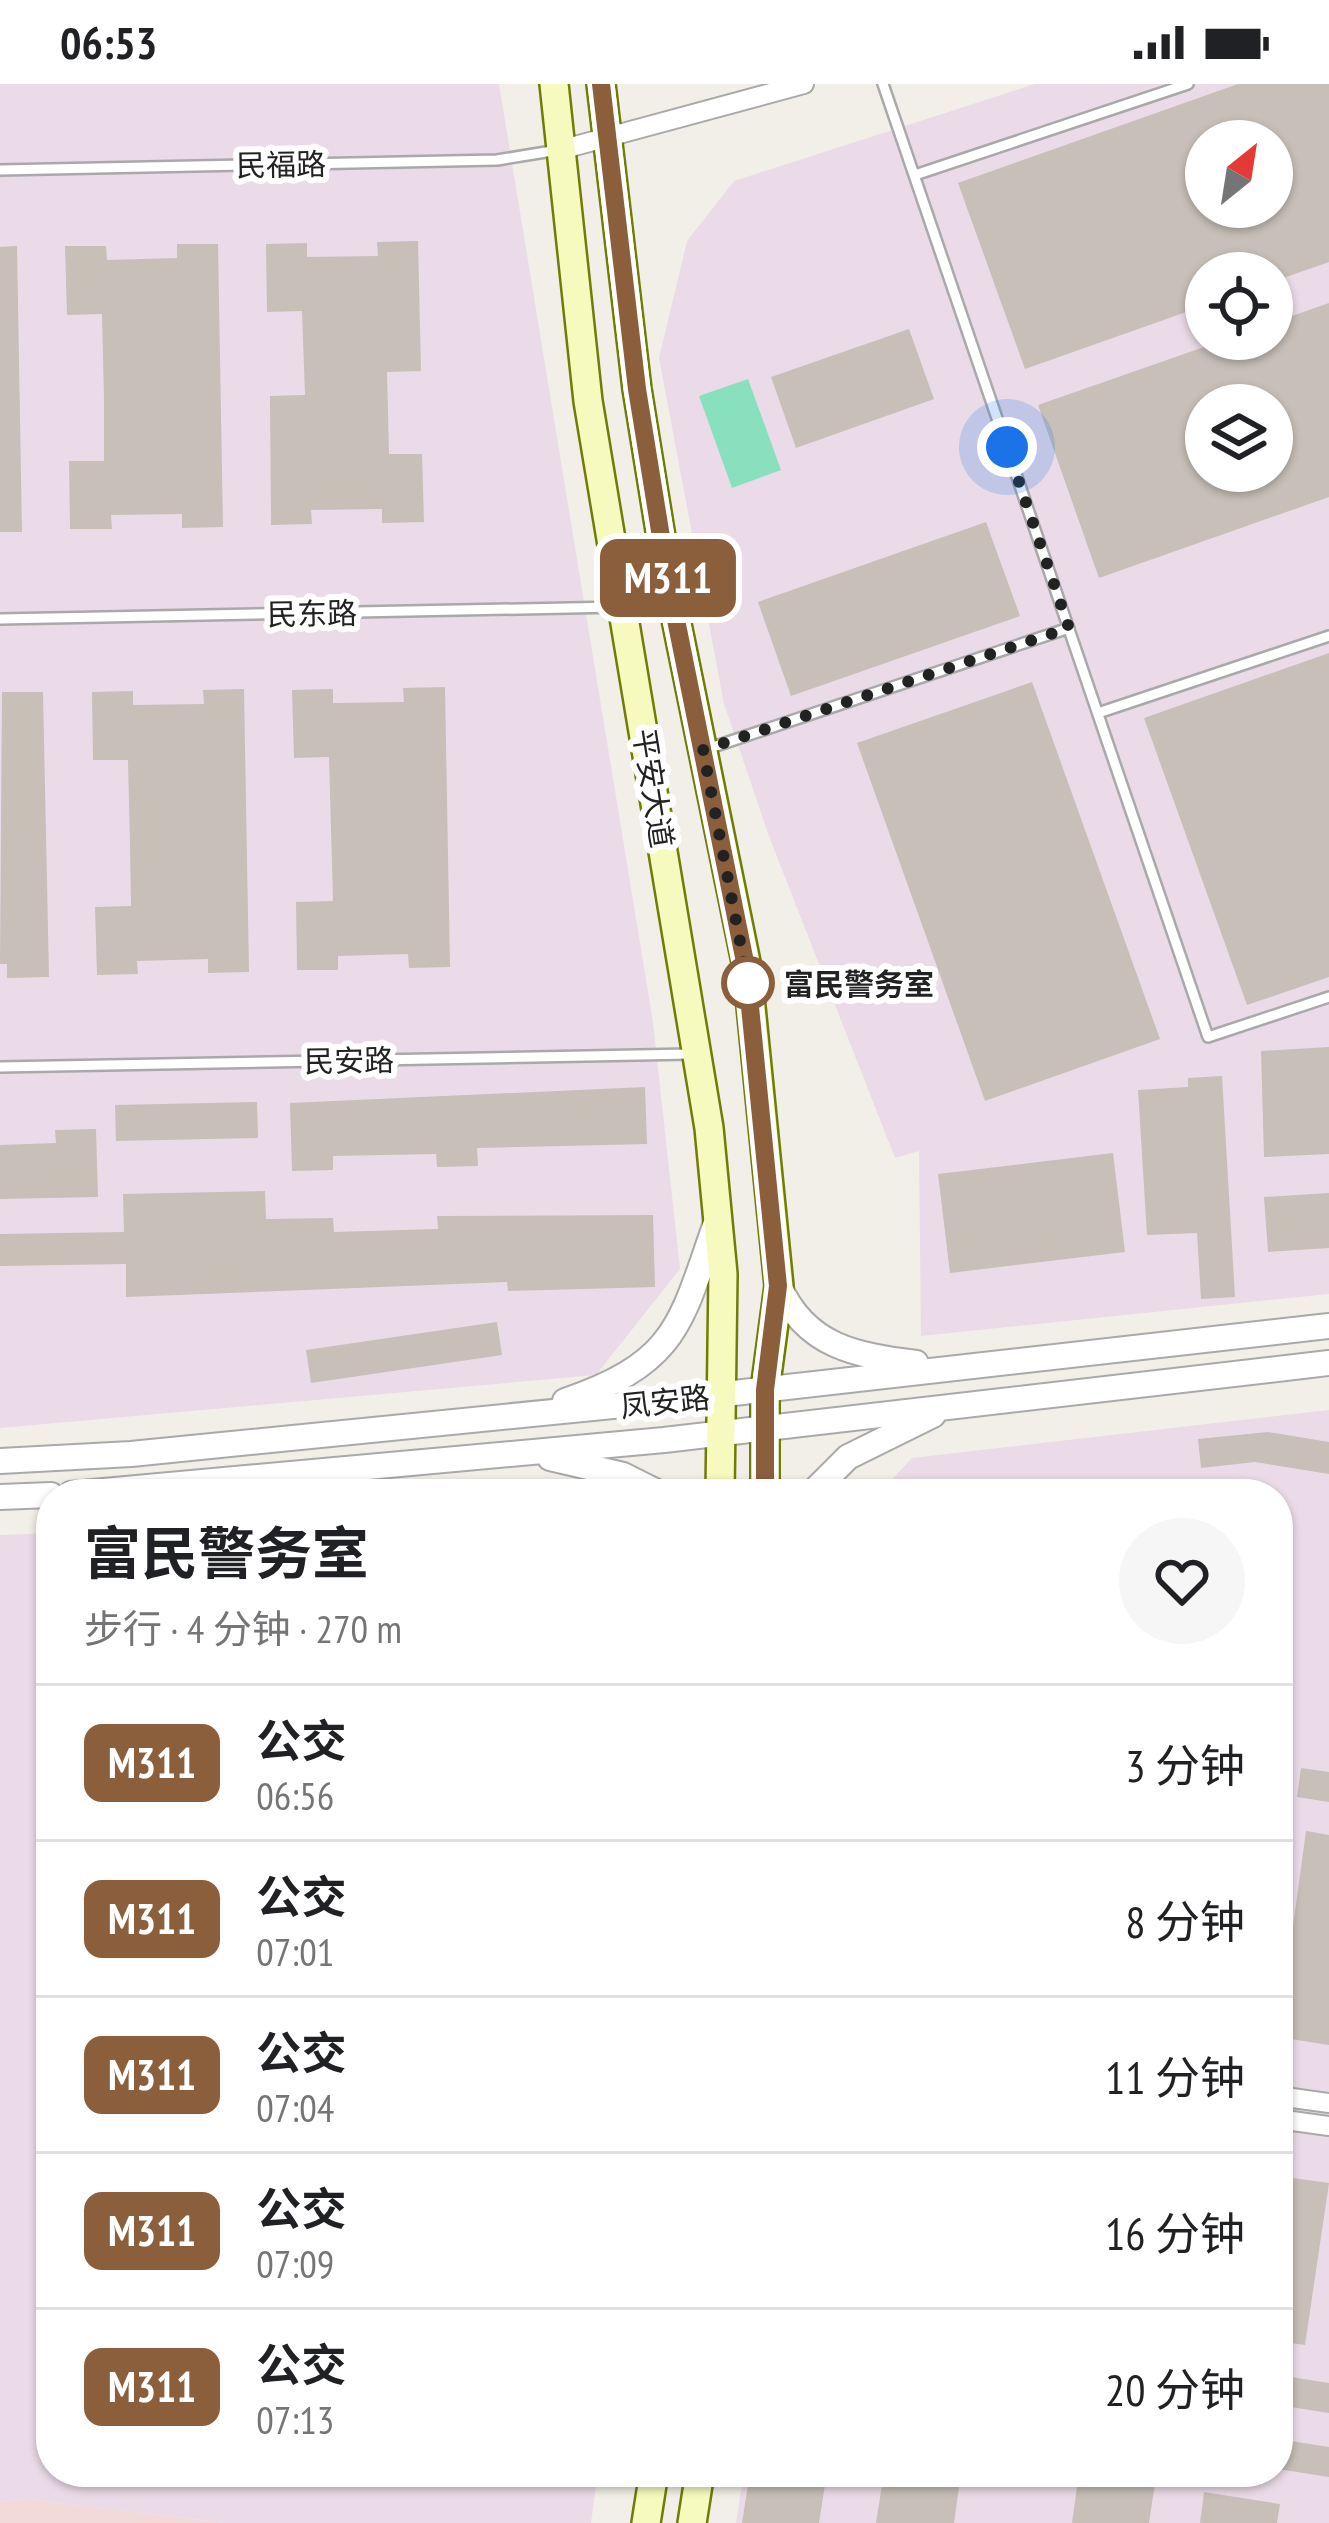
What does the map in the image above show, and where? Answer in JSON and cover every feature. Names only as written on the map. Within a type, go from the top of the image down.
[{"type":"main road","name":"平安大道","points":[[554,84],[588,401],[697,1054],[718,1217],[724,1274],[720,1479]]},
{"type":"main road","name":"平安大道","points":[[601,84],[637,389],[746,967],[778,1286],[765,1390],[765,1479]]},
{"type":"main road","points":[[646,2523],[652,2487]]},
{"type":"main road","points":[[692,2523],[698,2487]]},
{"type":"street","points":[[560,150],[804,84]]},
{"type":"street","points":[[526,1415],[620,1382],[652,1359],[682,1316],[718,1217]]},
{"type":"street","points":[[778,1286],[794,1315],[833,1346],[866,1357],[954,1368]]},
{"type":"street","name":"凤安路","points":[[0,1461],[131,1454],[526,1415],[1329,1326]]},
{"type":"street","name":"凤安路","points":[[239,1479],[720,1433],[1329,1363]]},
{"type":"street","points":[[826,1479],[848,1457],[950,1407]]},
{"type":"street","points":[[529,1453],[632,1479]]},
{"type":"street","points":[[0,1497],[36,1496]]},
{"type":"street","points":[[1293,2098],[1329,2103]]},
{"type":"street","points":[[1293,2121],[1329,2126]]},
{"type":"lane","points":[[883,84],[1208,1037],[1329,997]]},
{"type":"lane","points":[[915,175],[1188,84]]},
{"type":"lane","name":"民福路","points":[[0,170],[497,160],[560,150]]},
{"type":"lane","name":"民东路","points":[[0,619],[624,607]]},
{"type":"lane","points":[[703,750],[1069,628]]},
{"type":"lane","points":[[1098,713],[1329,636]]},
{"type":"lane","name":"民安路","points":[[0,1066],[697,1054]]},
{"type":"shaded area","points":[[0,84],[499,84],[653,1022],[680,1269],[596,1375],[0,1428]]},
{"type":"shaded area","points":[[1035,84],[1329,84],[1329,1294],[921,1336],[919,1151],[895,1158],[770,839],[724,704],[659,358],[687,241],[734,181]]},
{"type":"shaded area","points":[[1329,1410],[1329,2523],[736,2523],[742,2487],[1293,2487],[1293,1479],[892,1479],[912,1458]]},
{"type":"shaded area","points":[[36,1534],[36,2487],[596,2487],[591,2523],[225,2523],[25,2499],[0,2502],[0,1535]]},
{"type":"shaded area","points":[[25,2499],[225,2523],[0,2523],[0,2502]]},
{"type":"green space","points":[[748,379],[781,470],[732,488],[699,396]]},
{"type":"building","points":[[1238,84],[1329,84],[1329,262],[1293,275],[1293,252],[1185,252],[1185,312],[1025,369],[958,183]]},
{"type":"building","points":[[418,241],[421,371],[387,372],[389,454],[422,454],[424,522],[382,523],[382,509],[311,510],[312,524],[271,525],[270,396],[305,395],[302,311],[267,312],[266,244],[307,243],[307,257],[378,256],[377,242]]},
{"type":"building","points":[[177,244],[218,244],[223,527],[182,528],[182,514],[111,515],[112,529],[70,529],[69,461],[104,461],[104,399],[102,314],[67,315],[65,246],[106,246],[107,260],[177,258]]},
{"type":"building","points":[[17,246],[22,532],[0,532],[0,247]]},
{"type":"building","points":[[1329,303],[1329,497],[1099,578],[1038,405],[1185,354],[1185,360],[1293,360],[1293,316]]},
{"type":"building","points":[[909,329],[934,399],[796,448],[771,377]]},
{"type":"building","points":[[986,522],[1020,616],[791,696],[758,602]]},
{"type":"building","points":[[1329,653],[1329,977],[1247,1005],[1144,718]]},
{"type":"building","points":[[1032,682],[1160,1039],[985,1101],[857,743]]},
{"type":"building","points":[[445,687],[450,967],[409,968],[408,954],[338,956],[338,970],[297,970],[296,902],[333,901],[329,757],[294,758],[292,690],[333,689],[333,703],[404,702],[403,688]]},
{"type":"building","points":[[244,689],[249,972],[208,973],[208,959],[137,961],[138,974],[97,975],[95,907],[131,906],[130,845],[128,760],[93,760],[92,692],[133,691],[133,705],[204,704],[203,690]]},
{"type":"building","points":[[2,692],[43,692],[49,977],[7,978],[7,964],[0,964]]},
{"type":"building","points":[[1329,1047],[1329,1154],[1264,1157],[1261,1051]]},
{"type":"building","points":[[1222,1076],[1235,1297],[1201,1299],[1197,1233],[1147,1235],[1138,1090],[1188,1087],[1188,1078]]},
{"type":"building","points":[[645,1087],[647,1144],[477,1148],[478,1166],[437,1167],[436,1154],[333,1156],[333,1170],[292,1171],[290,1103]]},
{"type":"building","points":[[257,1102],[258,1138],[116,1141],[115,1105]]},
{"type":"building","points":[[96,1129],[98,1197],[0,1199],[0,1145],[56,1143],[55,1130]]},
{"type":"building","points":[[1113,1153],[1125,1252],[950,1273],[938,1174]]},
{"type":"building","points":[[265,1191],[266,1219],[333,1218],[334,1232],[438,1229],[437,1216],[653,1215],[655,1287],[508,1291],[507,1282],[126,1297],[126,1264],[0,1266],[0,1234],[124,1232],[123,1194]]},
{"type":"building","points":[[1329,1193],[1329,1248],[1268,1252],[1264,1197]]},
{"type":"building","points":[[497,1322],[502,1355],[311,1383],[306,1350]]},
{"type":"building","points":[[1268,1432],[1329,1442],[1329,1474],[1255,1462],[1201,1468],[1198,1439]]},
{"type":"building","points":[[1301,1768],[1329,1772],[1329,1802],[1297,1797]]},
{"type":"building","points":[[1306,1831],[1329,1835],[1329,2045],[1293,2039],[1293,1927]]},
{"type":"building","points":[[1293,2178],[1329,2183],[1305,2345],[1293,2343]]},
{"type":"building","points":[[1293,2377],[1329,2383],[1329,2413],[1293,2407]]},
{"type":"building","points":[[1293,2441],[1329,2447],[1329,2477],[1293,2471]]},
{"type":"building","points":[[748,2487],[825,2487],[819,2523],[742,2523]]},
{"type":"building","points":[[882,2487],[959,2487],[954,2523],[876,2523]]},
{"type":"building","points":[[1077,2487],[1154,2487],[1149,2523],[1072,2523]]},
{"type":"building","points":[[1204,2492],[1280,2504],[1277,2523],[1200,2523]]},
{"type":"bus line","name":"M311","points":[[601,84],[637,389],[668,580],[746,967],[778,1286],[765,1390],[765,1479]]},
{"type":"place","name":"富民警务室","points":[[748,983]]},
{"type":"route","points":[[748,983],[703,750],[1069,628],[1007,447]]}]
